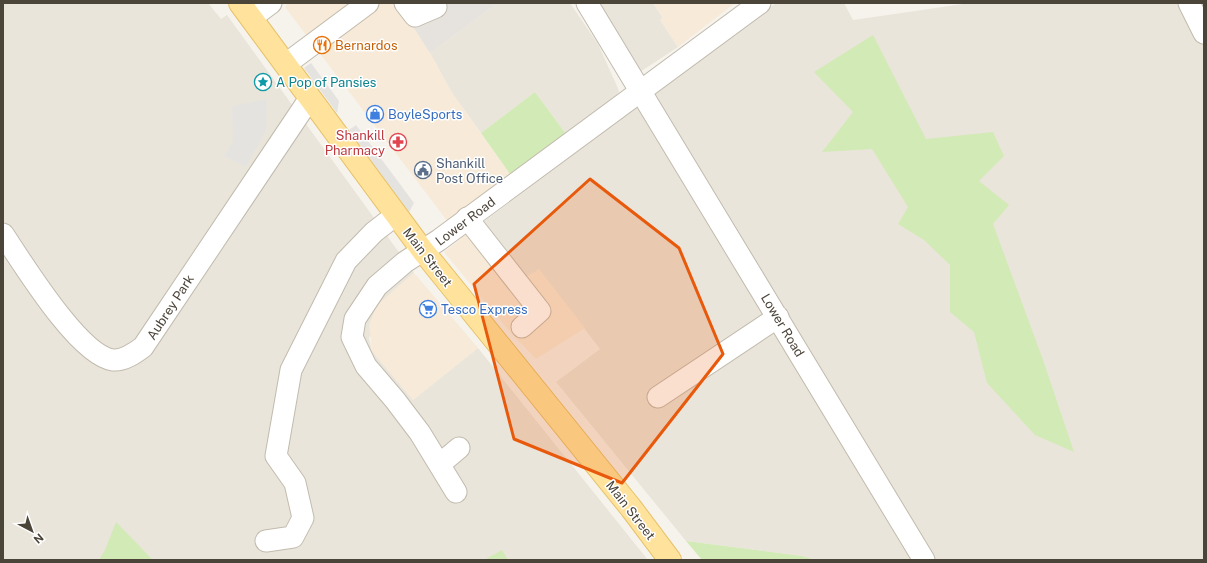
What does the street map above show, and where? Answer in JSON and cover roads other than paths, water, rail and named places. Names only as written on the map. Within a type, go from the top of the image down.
[{"type":"main road","name":"Main Street","points":[[246,11],[423,251],[631,508],[670,560]]},
{"type":"street","points":[[246,11],[271,3]]},
{"type":"street","points":[[286,64],[368,3]]},
{"type":"street","points":[[405,3],[415,16],[436,7]]},
{"type":"street","name":"Lower Road","points":[[588,3],[924,560]]},
{"type":"street","name":"Lower Road","points":[[456,492],[440,464],[395,400],[366,366],[352,337],[355,319],[377,286],[405,262],[423,251],[641,89],[760,3]]},
{"type":"street","points":[[1189,3],[1204,33]]},
{"type":"street","name":"Aubrey Park","points":[[3,234],[40,289],[75,334],[99,356],[113,360],[129,357],[143,347],[310,98]]},
{"type":"street","points":[[266,541],[293,537],[303,518],[295,483],[276,456],[291,370],[346,261],[374,232],[396,215]]},
{"type":"street","points":[[467,218],[540,311],[522,327]]},
{"type":"street","points":[[658,397],[778,316]]},
{"type":"street","points":[[440,464],[459,448]]},
{"type":"place","name":"Bernardos","points":[[322,45]]},
{"type":"place","name":"A Pop of Pansies","points":[[263,82]]},
{"type":"place","name":"BoyleSports","points":[[375,114]]},
{"type":"place","name":"Shankill Pharmacy","points":[[398,142]]},
{"type":"place","name":"Shankill Post Office","points":[[423,170]]},
{"type":"place","name":"Tesco Express","points":[[428,309]]}]
